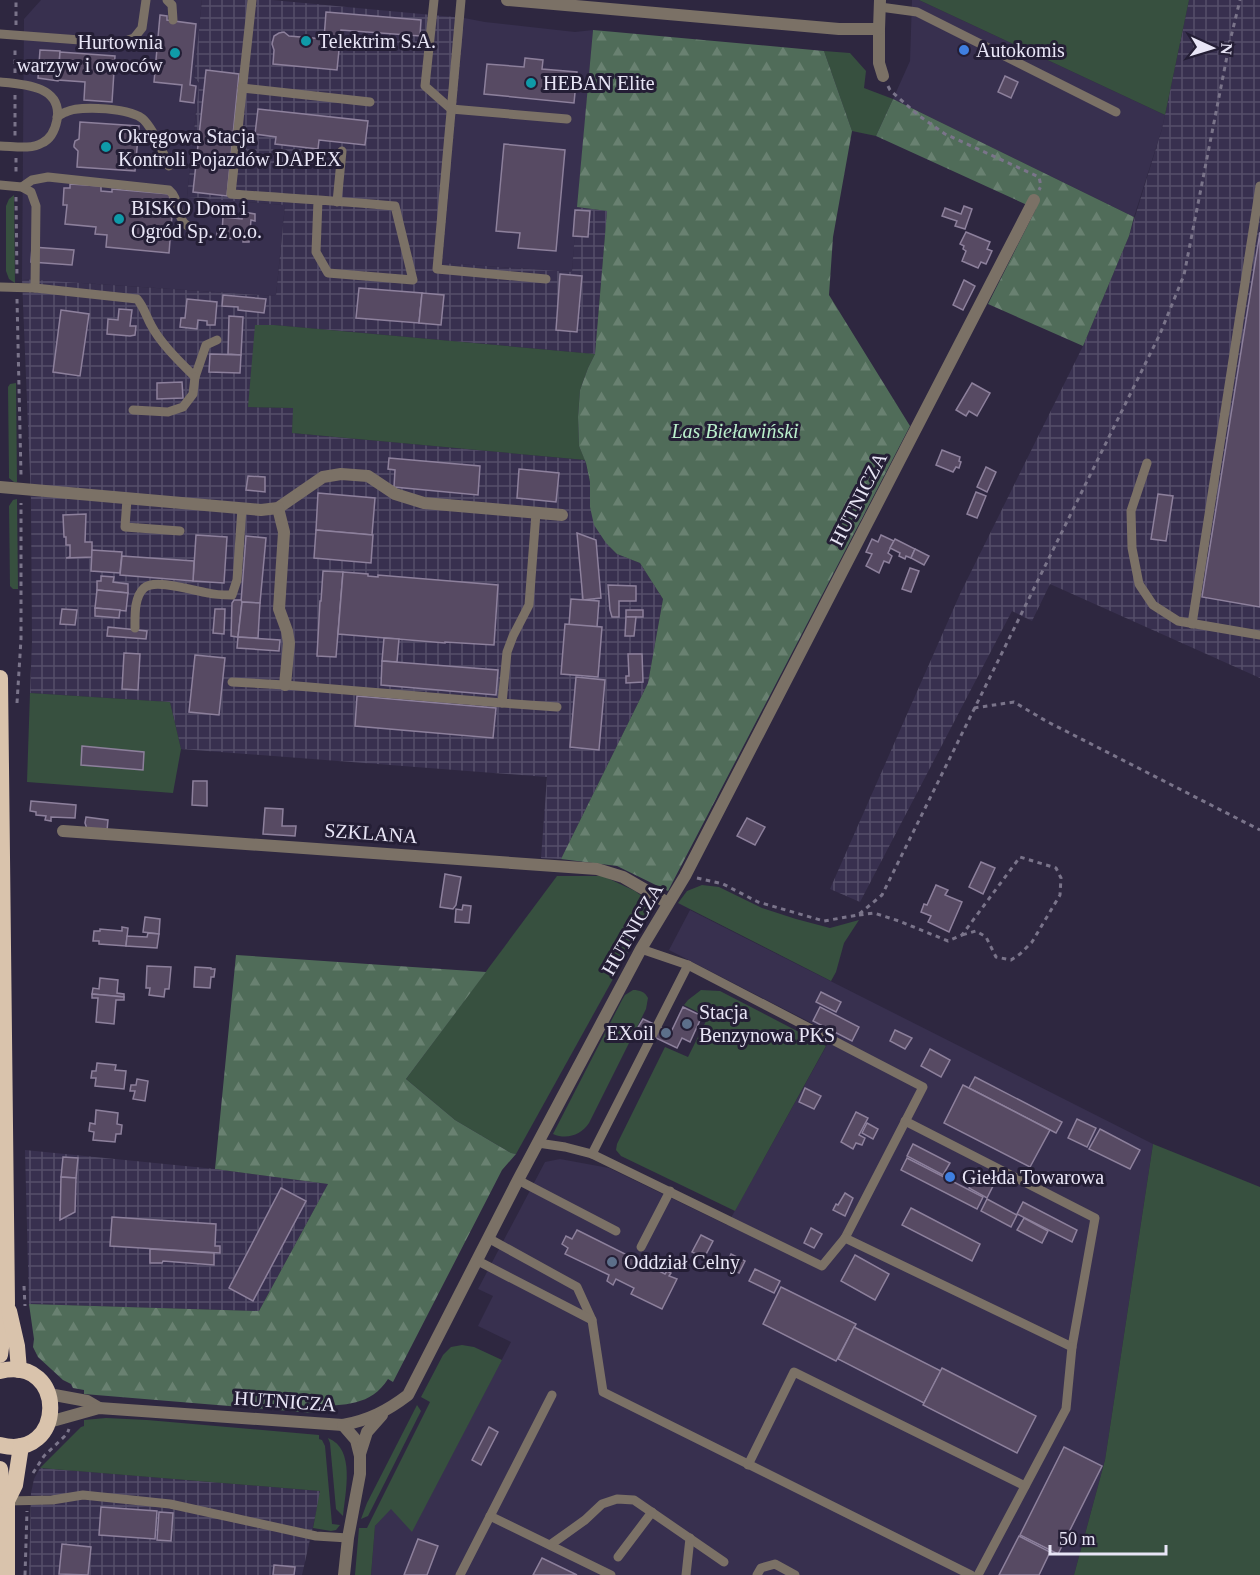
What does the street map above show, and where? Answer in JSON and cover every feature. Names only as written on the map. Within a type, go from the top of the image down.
[{"type":"highway","points":[[0,678],[8,1304],[6,1331],[0,1355]]},
{"type":"highway","points":[[6,1331],[19,1370]]},
{"type":"highway","points":[[0,1371],[19,1370],[37,1378],[49,1394],[51,1413],[49,1422],[33,1442],[12,1448],[0,1445]]},
{"type":"highway","points":[[7,1501],[15,1485],[21,1446]]},
{"type":"highway","points":[[0,1469],[7,1501],[7,1575]]},
{"type":"street","points":[[507,0],[827,28],[879,29]]},
{"type":"street","points":[[880,3],[879,63],[882,76]]},
{"type":"street","name":"HUTNICZA","points":[[49,1422],[99,1408],[343,1425],[358,1422],[390,1409],[408,1395],[476,1260],[641,949],[685,876],[1034,200]]},
{"type":"street","points":[[0,487],[261,510],[278,508],[323,477],[341,474],[368,476],[395,494],[424,503],[562,515]]},
{"type":"street","points":[[278,508],[284,532],[279,609],[289,643],[285,685]]},
{"type":"street","name":"SZKLANA","points":[[63,831],[597,869],[623,877],[668,903]]},
{"type":"street","name":"HUTNICZA","points":[[49,1394],[87,1401],[99,1408]]},
{"type":"street","points":[[360,1456],[367,1432],[390,1409]]},
{"type":"street","points":[[343,1425],[356,1440],[360,1456],[360,1474],[348,1538],[344,1575]]},
{"type":"lane","points":[[0,34],[120,43],[134,38],[142,28],[146,0]]},
{"type":"lane","points":[[167,0],[172,5],[173,20]]},
{"type":"lane","points":[[252,0],[231,194],[338,201],[395,206],[413,280],[328,273],[316,252],[318,200]]},
{"type":"lane","points":[[434,0],[425,86],[451,109],[567,119]]},
{"type":"lane","points":[[461,0],[437,268],[546,279]]},
{"type":"lane","points":[[880,3],[917,12],[1116,112]]},
{"type":"lane","points":[[0,82],[32,85],[49,94],[57,108],[55,128],[42,144],[0,146]]},
{"type":"lane","points":[[242,88],[370,102]]},
{"type":"lane","points":[[57,117],[66,111],[82,108],[129,112],[143,118],[169,166]]},
{"type":"lane","points":[[338,201],[342,151]]},
{"type":"lane","points":[[19,186],[32,180],[48,177],[169,190],[175,195],[184,223],[193,230]]},
{"type":"lane","points":[[0,185],[19,186],[31,192],[36,206],[34,288]]},
{"type":"lane","points":[[1192,624],[1260,186]]},
{"type":"lane","points":[[0,287],[34,288],[137,299],[152,327],[195,377]]},
{"type":"lane","points":[[134,410],[168,412],[183,407],[194,394],[195,377],[206,345],[217,340]]},
{"type":"lane","points":[[1146,463],[1131,512],[1132,548],[1138,584],[1153,605],[1178,621],[1260,635]]},
{"type":"lane","points":[[127,499],[124,527],[180,531]]},
{"type":"lane","points":[[135,628],[137,601],[142,588],[150,585],[174,586],[232,595],[237,580],[242,508]]},
{"type":"lane","points":[[502,704],[507,652],[529,605],[536,513]]},
{"type":"lane","points":[[232,682],[557,707]]},
{"type":"lane","points":[[538,1143],[592,1154],[822,1266],[844,1238],[923,1087],[688,965],[641,949]]},
{"type":"lane","points":[[592,1154],[688,965]]},
{"type":"lane","points":[[905,1121],[1095,1218],[1072,1347],[1066,1409],[978,1575]]},
{"type":"lane","points":[[518,1180],[616,1231]]},
{"type":"lane","points":[[641,1247],[670,1191]]},
{"type":"lane","points":[[488,1238],[577,1287],[592,1320],[603,1392],[971,1575]]},
{"type":"lane","points":[[844,1238],[1072,1347]]},
{"type":"lane","points":[[476,1260],[592,1320]]},
{"type":"lane","points":[[748,1465],[794,1372],[1025,1486]]},
{"type":"lane","points":[[460,1575],[552,1395]]},
{"type":"lane","points":[[7,1501],[83,1495],[170,1504],[316,1536],[348,1538]]},
{"type":"lane","points":[[550,1545],[585,1520],[602,1504],[617,1499],[634,1500],[724,1562]]},
{"type":"lane","points":[[618,1557],[652,1512]]},
{"type":"lane","points":[[490,1516],[611,1575]]},
{"type":"lane","points":[[686,1575],[690,1538]]},
{"type":"lane","points":[[757,1575],[761,1568],[775,1564],[795,1575]]},
{"type":"path","points":[[16,0],[15,146],[19,186],[17,288],[21,489],[21,639],[17,706]]},
{"type":"path","points":[[858,915],[882,895],[1160,334],[1184,274],[1240,0]]},
{"type":"path","points":[[882,76],[890,90],[905,105],[945,134],[1039,177],[1041,186],[1034,200]]},
{"type":"path","points":[[974,708],[1014,702],[1046,721],[1260,830]]},
{"type":"path","points":[[685,876],[723,884],[758,902],[824,921],[874,913],[948,941],[976,932],[986,937],[996,957],[1011,960],[1032,942],[1060,895],[1061,878],[1056,867],[1020,857],[962,935]]},
{"type":"path","points":[[24,1283],[26,1313]]},
{"type":"path","points":[[32,1475],[44,1456],[67,1434],[71,1424],[71,1415]]},
{"type":"path","points":[[25,1575],[27,1501]]},
{"type":"shaded area","points":[[41,0],[202,0],[194,77],[199,83],[187,197],[285,205],[276,296],[22,279],[24,19]]},
{"type":"shaded area","points":[[202,0],[272,0],[464,18],[442,263],[572,272],[577,207],[607,211],[595,354],[274,325],[248,407],[294,408],[292,433],[585,460],[590,482],[590,507],[617,554],[640,563],[663,599],[648,683],[561,859],[541,858],[547,777],[181,749],[170,702],[30,693],[31,500],[22,279],[276,296],[285,205],[187,197],[199,83],[194,77]]},
{"type":"shaded area","points":[[912,0],[919,0],[1165,115],[1134,217],[893,99],[910,61]]},
{"type":"shaded area","points":[[1189,0],[1260,0],[1260,678],[1050,584],[1032,621],[1012,611],[860,902],[830,889],[960,594],[1083,346],[1129,236],[1162,129]]},
{"type":"shaded area","points":[[464,18],[575,32],[593,30],[572,272],[442,263]]},
{"type":"shaded area","points":[[690,910],[1153,1144],[1105,1460],[1074,1575],[371,1575],[375,1526],[391,1508],[412,1531],[511,1342],[478,1326],[493,1296],[478,1289],[545,1162],[560,1159],[609,1168],[727,1225],[833,1034],[669,950]]},
{"type":"shaded area","points":[[25,1150],[215,1169],[328,1184],[259,1311],[29,1304]]},
{"type":"shaded area","points":[[40,1468],[321,1491],[302,1575],[29,1575],[31,1493],[34,1479]]},
{"type":"green space","points":[[919,0],[1189,0],[1165,115]]},
{"type":"green space","name":"Las Bieławiński","points":[[593,30],[824,51],[852,131],[833,237],[829,295],[910,426],[668,891],[617,866],[561,859],[648,683],[663,599],[640,563],[617,554],[594,525],[590,507],[590,482],[579,446],[580,390],[595,354],[607,211],[577,207]]},
{"type":"green space","points":[[824,51],[850,53],[866,71],[864,88],[893,99],[876,136],[852,131]]},
{"type":"green space","points":[[893,99],[1134,217],[1129,236],[1083,346],[988,304],[1036,209],[876,136]]},
{"type":"green space","points":[[14,195],[15,283],[9,279],[6,271],[6,206]]},
{"type":"green space","points":[[255,325],[595,354],[580,390],[579,446],[585,460],[292,433],[293,408],[248,407]]},
{"type":"green space","points":[[16,383],[17,482],[14,482],[9,478],[8,387]]},
{"type":"green space","points":[[17,499],[18,589],[13,589],[10,586],[9,506],[13,500]]},
{"type":"green space","points":[[30,693],[170,702],[181,749],[173,793],[27,782]]},
{"type":"green space","points":[[557,876],[603,876],[635,891],[654,905],[516,1154],[455,1120],[406,1079]]},
{"type":"green space","points":[[702,885],[719,887],[762,908],[830,928],[859,920],[844,943],[836,972],[831,981],[678,903],[687,891]]},
{"type":"green space","points":[[236,955],[486,972],[406,1079],[455,1120],[516,1154],[502,1170],[393,1382],[388,1379],[374,1394],[356,1402],[315,1406],[314,1413],[84,1394],[84,1390],[73,1388],[38,1357],[33,1347],[29,1304],[259,1311],[328,1184],[215,1169]]},
{"type":"green space","points":[[633,990],[638,990],[647,996],[646,1009],[589,1123],[582,1131],[573,1135],[553,1134],[622,1000]]},
{"type":"green space","points":[[701,990],[720,991],[826,1046],[735,1211],[621,1156],[616,1150],[665,1047],[688,1057],[708,1017],[684,1005]]},
{"type":"green space","points":[[1153,1144],[1260,1187],[1260,1575],[1074,1575],[1105,1460]]},
{"type":"green space","points":[[462,1345],[474,1347],[502,1360],[412,1532],[391,1509],[375,1526],[371,1575],[355,1575],[359,1528],[367,1528],[430,1402],[421,1397],[443,1355],[451,1347]]},
{"type":"green space","points":[[417,1405],[421,1411],[368,1516],[361,1519],[367,1503]]},
{"type":"green space","points":[[106,1418],[319,1435],[319,1439],[325,1446],[332,1524],[340,1525],[336,1530],[331,1531],[313,1528],[320,1491],[40,1468],[84,1426],[84,1420]]},
{"type":"green space","points":[[328,1438],[337,1444],[346,1461],[347,1484],[343,1516],[336,1509]]},
{"type":"building","name":"Telektrim S.A.","points":[[326,12],[421,20],[420,36],[341,30],[337,70],[273,64],[274,36],[284,32],[289,36],[324,39]]},
{"type":"building","name":"Hurtownia warzyw i owoców","points":[[160,15],[167,16],[167,20],[196,24],[190,85],[196,86],[194,103],[180,101],[182,85],[154,82]]},
{"type":"building","points":[[40,50],[60,51],[58,81],[38,78]]},
{"type":"building","points":[[60,52],[115,56],[112,102],[84,100],[85,82],[58,80]]},
{"type":"building","name":"HEBAN Elite","points":[[525,58],[543,60],[542,69],[577,72],[574,103],[484,94],[487,64],[524,67]]},
{"type":"building","points":[[206,70],[239,74],[227,196],[193,192]]},
{"type":"building","points":[[1005,76],[1018,82],[1011,98],[998,92]]},
{"type":"building","points":[[258,109],[368,121],[365,145],[319,140],[318,149],[275,144],[276,137],[255,134]]},
{"type":"building","name":"Okręgowa Stacja Kontroli Pojazdów DAPEX","points":[[80,122],[139,126],[135,171],[77,167],[78,151],[74,145],[79,139]]},
{"type":"building","points":[[504,144],[565,150],[556,251],[518,248],[520,233],[496,231]]},
{"type":"building","name":"BISKO Dom i Ogród Sp. z o.o.","points":[[70,184],[101,186],[101,191],[112,192],[112,189],[170,194],[168,214],[172,215],[169,253],[106,247],[107,235],[95,234],[96,227],[65,224],[67,205],[63,205],[64,188],[70,188]]},
{"type":"building","points":[[964,206],[972,209],[965,229],[955,226],[957,221],[942,216],[945,208],[961,214]]},
{"type":"building","points":[[575,210],[590,211],[588,237],[573,236]]},
{"type":"building","points":[[243,212],[255,214],[255,221],[251,220],[249,242],[243,242],[243,239],[217,238],[217,232],[222,232],[223,217],[242,219]]},
{"type":"building","points":[[966,232],[990,242],[987,249],[992,251],[986,264],[981,262],[978,268],[962,261],[966,251],[960,244]]},
{"type":"building","points":[[1260,232],[1260,607],[1202,597]]},
{"type":"building","points":[[32,247],[74,250],[72,265],[31,262]]},
{"type":"building","points":[[560,274],[582,276],[577,332],[556,330]]},
{"type":"building","points":[[964,280],[975,286],[963,310],[953,305]]},
{"type":"building","points":[[359,288],[422,293],[419,323],[356,318]]},
{"type":"building","points":[[422,293],[444,295],[441,325],[419,323]]},
{"type":"building","points":[[223,295],[266,299],[264,313],[222,306]]},
{"type":"building","points":[[187,299],[217,302],[215,325],[207,325],[207,321],[198,320],[197,329],[180,327],[181,318],[185,318]]},
{"type":"building","points":[[119,309],[132,310],[130,326],[136,326],[135,335],[107,334],[108,319],[118,320]]},
{"type":"building","points":[[61,310],[89,314],[80,376],[53,372]]},
{"type":"building","points":[[229,316],[243,317],[241,355],[228,354]]},
{"type":"building","points":[[210,354],[241,355],[240,373],[209,372]]},
{"type":"building","points":[[182,382],[183,398],[157,399],[157,383]]},
{"type":"building","points":[[972,383],[990,393],[977,416],[969,411],[966,416],[956,410]]},
{"type":"building","points":[[942,450],[960,457],[959,468],[956,467],[953,472],[936,465]]},
{"type":"building","points":[[389,458],[480,466],[478,495],[394,487],[395,470],[388,469]]},
{"type":"building","points":[[986,467],[996,472],[987,492],[977,487]]},
{"type":"building","points":[[519,469],[559,473],[556,502],[517,498]]},
{"type":"building","points":[[248,476],[265,477],[265,492],[246,490]]},
{"type":"building","points":[[976,492],[986,496],[977,518],[967,514]]},
{"type":"building","points":[[318,493],[375,498],[372,535],[316,530]]},
{"type":"building","points":[[1158,494],[1173,496],[1166,541],[1151,539]]},
{"type":"building","points":[[86,514],[85,542],[92,542],[92,557],[66,558],[70,557],[70,545],[66,545],[66,537],[64,537],[63,515]]},
{"type":"building","points":[[316,530],[373,535],[371,563],[314,558]]},
{"type":"building","points":[[577,533],[596,540],[601,598],[583,600]]},
{"type":"building","points":[[196,535],[227,537],[224,583],[193,581]]},
{"type":"building","points":[[881,535],[894,541],[888,553],[892,556],[889,563],[884,561],[879,573],[866,566],[872,554],[866,552],[872,539],[878,542]]},
{"type":"building","points":[[246,536],[266,538],[260,603],[241,602]]},
{"type":"building","points":[[895,539],[915,549],[911,558],[906,556],[905,559],[899,556],[900,553],[890,548]]},
{"type":"building","points":[[915,549],[929,556],[924,565],[911,558]]},
{"type":"building","points":[[92,550],[122,552],[120,573],[91,571]]},
{"type":"building","points":[[122,556],[194,561],[193,581],[120,575]]},
{"type":"building","points":[[910,568],[919,571],[911,592],[902,589]]},
{"type":"building","points":[[323,571],[343,572],[336,657],[317,656]]},
{"type":"building","points":[[343,572],[378,577],[378,575],[498,585],[494,645],[338,634]]},
{"type":"building","points":[[101,576],[114,577],[113,582],[128,584],[128,593],[97,590],[97,581],[101,581]]},
{"type":"building","points":[[608,585],[636,586],[636,601],[619,601],[619,617],[612,617]]},
{"type":"building","points":[[97,590],[128,593],[126,611],[95,608]]},
{"type":"building","points":[[571,599],[599,601],[597,627],[569,625]]},
{"type":"building","points":[[234,600],[242,602],[238,637],[231,636]]},
{"type":"building","points":[[242,602],[260,603],[258,638],[238,637]]},
{"type":"building","points":[[95,608],[120,610],[119,618],[95,616]]},
{"type":"building","points":[[62,609],[77,610],[75,625],[60,624]]},
{"type":"building","points":[[215,609],[225,609],[224,634],[213,633]]},
{"type":"building","points":[[626,610],[643,610],[643,617],[626,617]]},
{"type":"building","points":[[626,617],[636,617],[634,636],[625,636]]},
{"type":"building","points":[[565,624],[602,627],[598,677],[561,674]]},
{"type":"building","points":[[108,627],[147,631],[146,639],[107,636]]},
{"type":"building","points":[[238,637],[280,640],[279,651],[237,648]]},
{"type":"building","points":[[384,638],[399,639],[397,662],[382,661]]},
{"type":"building","points":[[124,653],[140,654],[138,690],[122,689]]},
{"type":"building","points":[[628,654],[642,654],[643,682],[626,683],[626,676],[629,676]]},
{"type":"building","points":[[195,655],[225,658],[219,715],[189,712]]},
{"type":"building","points":[[382,661],[498,670],[496,695],[381,685]]},
{"type":"building","points":[[576,677],[605,680],[599,750],[570,747]]},
{"type":"building","points":[[357,696],[496,708],[493,738],[355,726]]},
{"type":"building","points":[[82,746],[144,752],[143,770],[81,765]]},
{"type":"building","points":[[193,781],[207,781],[207,806],[192,805]]},
{"type":"building","points":[[31,801],[76,805],[75,818],[51,817],[51,821],[45,820],[46,816],[36,815],[36,812],[30,811]]},
{"type":"building","points":[[265,808],[283,809],[282,826],[296,826],[295,836],[263,834]]},
{"type":"building","points":[[86,817],[108,820],[107,831],[87,829]]},
{"type":"building","points":[[747,818],[765,827],[755,845],[737,836]]},
{"type":"building","points":[[981,862],[995,868],[983,894],[969,887]]},
{"type":"building","points":[[445,874],[461,877],[456,905],[453,909],[440,907]]},
{"type":"building","points":[[936,885],[948,890],[945,895],[962,902],[949,932],[928,922],[931,916],[921,912],[924,904],[927,905]]},
{"type":"building","points":[[463,905],[471,906],[469,923],[455,922],[456,909],[462,910]]},
{"type":"building","points":[[145,917],[160,919],[159,934],[143,932]]},
{"type":"building","points":[[122,927],[128,928],[126,946],[99,944],[99,941],[93,941],[94,931],[100,931],[100,929],[122,931]]},
{"type":"building","points":[[148,933],[159,934],[157,948],[126,946],[127,936],[147,937]]},
{"type":"building","points":[[147,966],[171,967],[169,989],[165,989],[164,997],[149,995],[150,988],[146,988]]},
{"type":"building","points":[[195,967],[215,969],[214,977],[211,977],[210,988],[194,987]]},
{"type":"building","points":[[100,978],[118,980],[117,993],[124,994],[124,997],[92,994],[93,988],[99,989]]},
{"type":"building","points":[[821,992],[841,1002],[836,1012],[816,1002]]},
{"type":"building","points":[[92,994],[124,997],[124,1000],[116,1000],[114,1024],[96,1022],[98,998],[92,998]]},
{"type":"building","name":"Stacja Benzynowa PKS","points":[[683,1007],[702,1016],[690,1042],[682,1038],[677,1048],[637,1029],[643,1019],[671,1032]]},
{"type":"building","points":[[820,1007],[859,1027],[852,1041],[813,1021]]},
{"type":"building","points":[[895,1030],[912,1038],[905,1049],[890,1041]]},
{"type":"building","points":[[930,1049],[950,1060],[941,1077],[921,1066]]},
{"type":"building","points":[[97,1063],[116,1065],[115,1070],[126,1071],[124,1089],[95,1086],[96,1078],[91,1078],[92,1071],[96,1071]]},
{"type":"building","points":[[975,1077],[1062,1122],[1056,1133],[969,1088]]},
{"type":"building","points":[[137,1079],[148,1081],[145,1101],[133,1099],[135,1091],[130,1091],[131,1085],[136,1085]]},
{"type":"building","points":[[963,1085],[1050,1130],[1030,1167],[944,1123]]},
{"type":"building","points":[[805,1088],[821,1096],[814,1109],[799,1102]]},
{"type":"building","points":[[96,1110],[118,1113],[117,1124],[122,1125],[121,1134],[116,1134],[115,1142],[93,1140],[94,1132],[89,1131],[90,1123],[95,1124]]},
{"type":"building","points":[[856,1112],[868,1118],[859,1135],[865,1138],[862,1145],[856,1143],[853,1149],[841,1142]]},
{"type":"building","points":[[1077,1119],[1096,1128],[1087,1147],[1068,1138]]},
{"type":"building","points":[[867,1123],[878,1129],[873,1139],[862,1133]]},
{"type":"building","points":[[1100,1129],[1140,1150],[1130,1169],[1089,1149]]},
{"type":"building","points":[[913,1144],[950,1163],[943,1175],[907,1156]]},
{"type":"building","points":[[63,1157],[78,1158],[76,1178],[61,1177]]},
{"type":"building","points":[[907,1158],[983,1197],[977,1209],[901,1170]]},
{"type":"building","points":[[61,1177],[76,1178],[75,1212],[60,1220]]},
{"type":"building","points":[[975,1177],[993,1186],[987,1198],[969,1188]]},
{"type":"building","points":[[281,1188],[306,1201],[253,1301],[229,1288]]},
{"type":"building","points":[[845,1193],[853,1198],[845,1216],[833,1210]]},
{"type":"building","points":[[987,1199],[1017,1215],[1011,1227],[981,1211]]},
{"type":"building","points":[[1023,1202],[1077,1230],[1072,1242],[1017,1214]]},
{"type":"building","points":[[911,1208],[980,1244],[972,1261],[902,1225]]},
{"type":"building","points":[[112,1217],[216,1224],[215,1246],[220,1246],[220,1253],[110,1246]]},
{"type":"building","points":[[1024,1218],[1048,1231],[1042,1243],[1017,1230]]},
{"type":"building","points":[[811,1228],[822,1234],[814,1248],[804,1243]]},
{"type":"building","name":"Oddział Celny","points":[[577,1230],[665,1274],[667,1271],[671,1273],[669,1276],[677,1279],[662,1309],[631,1294],[634,1288],[616,1279],[613,1285],[607,1281],[609,1275],[565,1254],[568,1248],[562,1244],[566,1236],[572,1239]]},
{"type":"building","points":[[701,1235],[713,1241],[704,1258],[692,1252]]},
{"type":"building","points":[[150,1249],[214,1253],[214,1265],[163,1261],[162,1263],[150,1263]]},
{"type":"building","points":[[731,1254],[745,1261],[739,1273],[725,1266]]},
{"type":"building","points":[[855,1255],[889,1274],[875,1300],[841,1281]]},
{"type":"building","points":[[755,1269],[780,1281],[774,1293],[749,1281]]},
{"type":"building","points":[[781,1287],[856,1324],[836,1361],[763,1324]]},
{"type":"building","points":[[854,1327],[941,1371],[924,1403],[838,1359]]},
{"type":"building","points":[[942,1368],[1036,1416],[1017,1453],[923,1405]]},
{"type":"building","points":[[489,1427],[498,1432],[481,1465],[472,1460]]},
{"type":"building","points":[[1064,1447],[1102,1466],[1058,1554],[1020,1535]]},
{"type":"building","points":[[101,1507],[157,1511],[155,1539],[99,1535]]},
{"type":"building","points":[[159,1512],[173,1513],[171,1541],[157,1540]]},
{"type":"building","points":[[1019,1536],[1050,1552],[1039,1575],[999,1575]]},
{"type":"building","points":[[418,1539],[438,1546],[427,1575],[404,1575]]},
{"type":"building","points":[[62,1544],[91,1547],[88,1575],[59,1574]]},
{"type":"building","points":[[542,1558],[577,1575],[533,1575]]},
{"type":"building","points":[[274,1565],[295,1567],[294,1575],[273,1575]]},
{"type":"place","name":"Telektrim S.A.","points":[[306,41]]},
{"type":"place","name":"Autokomis","points":[[964,50]]},
{"type":"place","name":"Hurtownia warzyw i owoców","points":[[175,53]]},
{"type":"place","name":"HEBAN Elite","points":[[531,83]]},
{"type":"place","name":"Okręgowa Stacja Kontroli Pojazdów DAPEX","points":[[106,147]]},
{"type":"place","name":"BISKO Dom i Ogród Sp. z o.o.","points":[[119,219]]},
{"type":"place","name":"Stacja Benzynowa PKS","points":[[687,1024]]},
{"type":"place","name":"EXoil","points":[[666,1033]]},
{"type":"place","name":"Giełda Towarowa","points":[[950,1177]]},
{"type":"place","name":"Oddział Celny","points":[[612,1262]]}]
